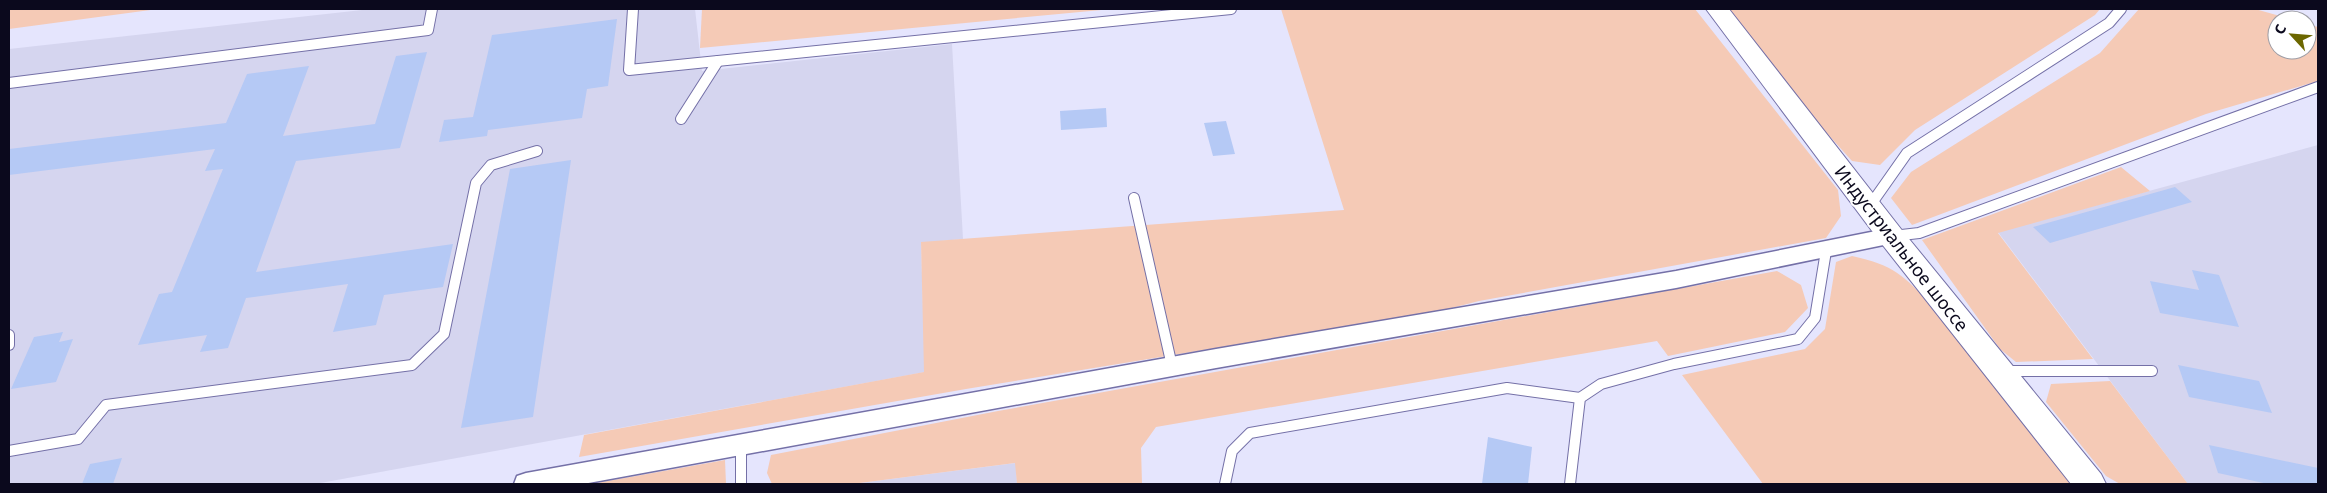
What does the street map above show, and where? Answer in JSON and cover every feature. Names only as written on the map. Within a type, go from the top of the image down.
[{"type":"main road","name":"Индустриальное шоссе","points":[[1717,9],[1891,236],[2090,484]]},
{"type":"street","points":[[526,484],[1172,366],[1826,251],[1891,236]]},
{"type":"lane","points":[[9,84],[428,30],[432,9]]},
{"type":"lane","points":[[633,9],[629,70],[1231,9]]},
{"type":"lane","points":[[1869,207],[1907,153],[2110,23],[2121,9]]},
{"type":"lane","points":[[681,119],[718,62]]},
{"type":"lane","points":[[1891,236],[1919,233],[2318,87]]},
{"type":"lane","points":[[9,451],[78,439],[106,405],[412,365],[444,334],[476,183],[491,165],[537,151]]},
{"type":"lane","points":[[1134,198],[1172,366]]},
{"type":"lane","points":[[1225,484],[1232,451],[1250,433],[1507,388],[1580,398],[1601,384],[1674,364],[1798,339],[1814,318],[1826,251]]},
{"type":"lane","points":[[9,335],[9,345]]},
{"type":"lane","points":[[1999,371],[2152,371]]},
{"type":"lane","points":[[1570,484],[1580,398]]},
{"type":"lane","points":[[741,445],[741,484]]},
{"type":"shaded area","points":[[9,9],[158,9],[9,29]]},
{"type":"shaded area","points":[[371,9],[695,9],[702,71],[952,44],[963,239],[921,243],[925,372],[315,484],[9,484],[9,49]]},
{"type":"shaded area","points":[[702,9],[1112,9],[700,48]]},
{"type":"shaded area","points":[[1281,9],[1695,9],[1838,190],[1841,216],[1826,238],[1479,301],[1436,312],[966,389],[579,457],[584,435],[924,372],[921,242],[1344,210]]},
{"type":"shaded area","points":[[1729,9],[2100,9],[2095,15],[1915,130],[1880,165],[1852,161],[1806,110]]},
{"type":"shaded area","points":[[2139,9],[2255,9],[2267,12],[2267,60],[2317,60],[2318,27],[2318,81],[2206,114],[1912,225],[1891,198],[1911,172],[2100,53]]},
{"type":"shaded area","points":[[2318,145],[2318,484],[2188,484],[1998,232]]},
{"type":"shaded area","points":[[2121,167],[2150,191],[1998,233],[2093,359],[2016,362],[2000,349],[1922,240]]},
{"type":"shaded area","points":[[1852,256],[1878,263],[1897,273],[1922,295],[2074,484],[1763,484],[1682,375],[1805,349],[1825,329],[1836,262]]},
{"type":"shaded area","points":[[1777,271],[1801,285],[1808,308],[1785,332],[1668,356],[1657,341],[1156,427],[1141,448],[1142,484],[1017,484],[1015,463],[852,484],[772,484],[767,473],[771,455],[998,411]]},
{"type":"shaded area","points":[[2110,381],[2188,484],[2120,484],[2106,476],[2046,402],[2051,384]]},
{"type":"shaded area","points":[[725,460],[726,484],[591,484]]},
{"type":"shaded area","points":[[1016,463],[1017,484],[852,484]]},
{"type":"building","points":[[617,19],[608,86],[587,89],[582,118],[488,130],[487,136],[439,142],[444,120],[473,117],[492,35]]},
{"type":"building","points":[[427,52],[400,148],[296,161],[256,272],[453,244],[443,287],[384,295],[376,325],[333,332],[348,284],[246,298],[228,348],[200,352],[207,335],[138,345],[159,294],[172,292],[223,169],[205,171],[215,149],[9,175],[9,149],[226,123],[247,74],[309,66],[283,136],[375,124],[396,56]]},
{"type":"building","points":[[1106,108],[1107,127],[1061,130],[1060,111]]},
{"type":"building","points":[[1226,121],[1235,154],[1213,156],[1204,123]]},
{"type":"building","points":[[571,160],[533,417],[461,428],[510,169]]},
{"type":"building","points":[[2175,187],[2192,202],[2050,243],[2033,227]]},
{"type":"building","points":[[2192,270],[2219,275],[2239,327],[2160,313],[2150,281],[2199,290]]},
{"type":"building","points":[[63,332],[59,342],[73,339],[56,382],[11,389],[34,337]]},
{"type":"building","points":[[2178,365],[2259,381],[2272,413],[2189,397]]},
{"type":"building","points":[[1488,437],[1532,447],[1528,484],[1482,484]]},
{"type":"building","points":[[2209,445],[2318,468],[2318,484],[2268,484],[2218,473]]},
{"type":"building","points":[[122,458],[113,484],[82,484],[90,464]]}]
